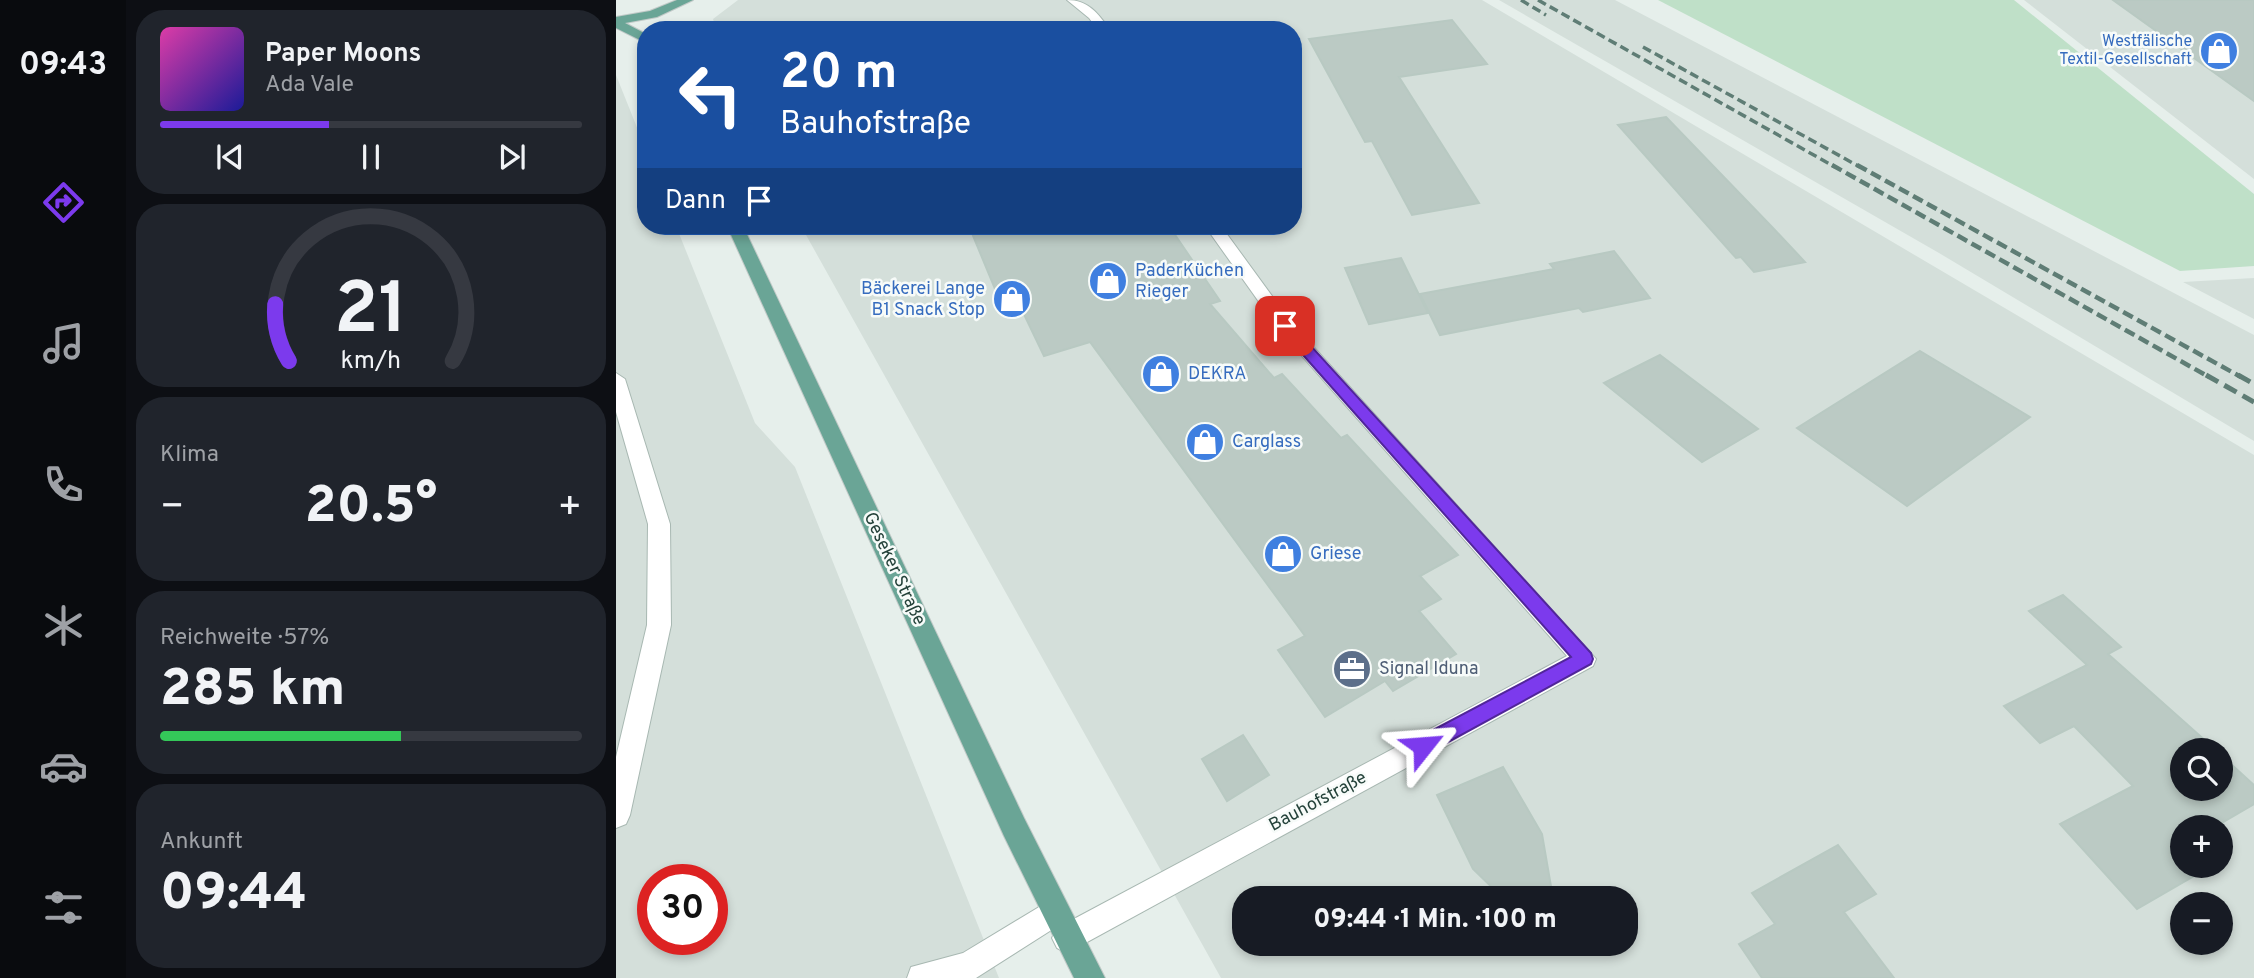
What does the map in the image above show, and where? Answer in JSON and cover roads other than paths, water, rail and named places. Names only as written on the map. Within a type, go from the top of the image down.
[{"type":"main road","points":[[616,22],[671,8],[687,0]]},
{"type":"main road","points":[[668,21],[671,8]]},
{"type":"main road","points":[[616,22],[637,34]]},
{"type":"main road","name":"Geseker Straße","points":[[739,235],[1061,925],[1090,978]]},
{"type":"street","points":[[1073,0],[1097,21]]},
{"type":"street","name":"Bauhofstraße","points":[[1061,925],[1584,659],[1285,326],[1219,235]]},
{"type":"street","points":[[616,379],[659,524],[659,625],[616,815]]},
{"type":"street","points":[[922,978],[969,965],[1061,925]]},
{"type":"railway","points":[[1521,0],[1546,15]]},
{"type":"railway","points":[[1538,0],[1835,167]]},
{"type":"railway","points":[[1643,47],[1860,167]]},
{"type":"railway","points":[[1832,165],[2209,377]]},
{"type":"railway","points":[[1857,165],[2241,377]]},
{"type":"railway","points":[[2206,375],[2254,402]]},
{"type":"railway","points":[[2238,375],[2254,384]]},
{"type":"place","name":"Westfälische Textil-Gesellschaft","points":[[2219,51]]},
{"type":"place","name":"PaderKüchen Rieger","points":[[1108,281]]},
{"type":"place","name":"Bäckerei Lange B1 Snack Stop","points":[[1012,299]]},
{"type":"place","name":"DEKRA","points":[[1161,374]]},
{"type":"place","name":"Carglass","points":[[1205,442]]},
{"type":"place","name":"Griese","points":[[1283,554]]},
{"type":"place","name":"Signal Iduna","points":[[1352,669]]}]
